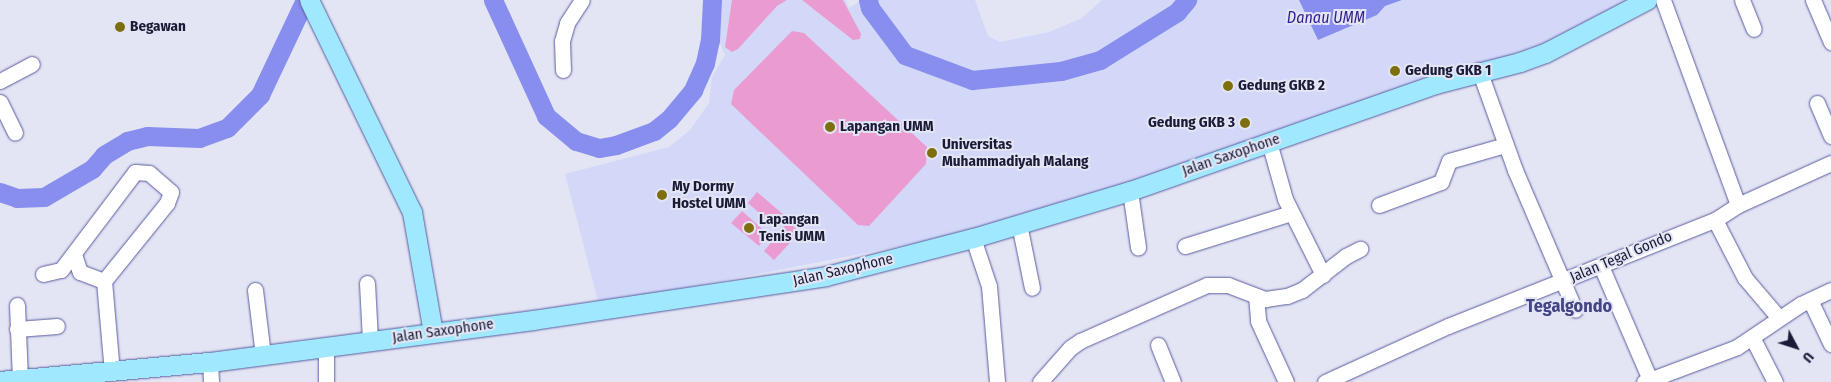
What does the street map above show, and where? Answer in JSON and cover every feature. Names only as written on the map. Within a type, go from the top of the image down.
[{"type":"main road","points":[[309,0],[389,164],[414,221],[433,332]]},
{"type":"main road","name":"Jalan Saxophone","points":[[0,381],[210,362],[792,282],[973,238],[1130,191],[1479,70],[1545,53],[1648,0]]},
{"type":"street","points":[[563,70],[562,41],[568,23],[582,0]]},
{"type":"street","points":[[1663,0],[1738,205]]},
{"type":"street","points":[[1742,0],[1754,29]]},
{"type":"street","points":[[1813,0],[1831,42]]},
{"type":"street","points":[[0,81],[32,64]]},
{"type":"street","points":[[1479,70],[1505,145],[1575,310]]},
{"type":"street","points":[[0,102],[15,133]]},
{"type":"street","points":[[1816,103],[1831,136]]},
{"type":"street","points":[[1269,142],[1291,213],[1323,275]]},
{"type":"street","points":[[1379,205],[1441,182],[1449,161],[1505,145]]},
{"type":"street","name":"Jalan Tegal Gondo","points":[[1325,382],[1345,378],[1448,326],[1716,220],[1738,205],[1831,163]]},
{"type":"street","points":[[60,270],[74,254],[134,172],[149,173],[168,189],[172,196],[104,281],[112,372]]},
{"type":"street","points":[[1130,191],[1138,247]]},
{"type":"street","points":[[1185,246],[1291,213]]},
{"type":"street","points":[[1716,220],[1750,286],[1778,318]]},
{"type":"street","points":[[1019,224],[1032,288]]},
{"type":"street","points":[[973,238],[989,286],[997,382]]},
{"type":"street","points":[[1040,382],[1066,352],[1080,341],[1207,285],[1228,285],[1265,299],[1287,296],[1323,275],[1346,256],[1360,249]]},
{"type":"street","points":[[74,254],[80,272]]},
{"type":"street","points":[[1601,266],[1647,381],[1717,356],[1753,339],[1778,318],[1831,290]]},
{"type":"street","points":[[43,274],[60,270],[80,272],[104,281]]},
{"type":"street","points":[[367,283],[370,341]]},
{"type":"street","points":[[255,290],[263,355]]},
{"type":"street","points":[[1256,296],[1258,321],[1286,382]]},
{"type":"street","points":[[1810,300],[1831,344]]},
{"type":"street","points":[[17,305],[20,379]]},
{"type":"street","points":[[18,329],[57,326]]},
{"type":"street","points":[[1753,339],[1776,382]]},
{"type":"street","points":[[1158,346],[1172,382]]},
{"type":"street","points":[[326,347],[326,382]]},
{"type":"street","points":[[210,362],[211,382]]},
{"type":"shaded area","name":"Universitas Muhammadiyah Malang","points":[[721,0],[846,0],[849,8],[861,0],[975,0],[988,36],[1000,42],[1049,32],[1082,18],[1102,0],[1638,0],[1547,42],[1340,114],[1116,187],[947,237],[599,305],[565,174],[669,147],[690,130],[709,103],[712,77],[725,55],[718,39]]},
{"type":"shaded area","points":[[732,0],[787,0],[777,6],[738,49],[732,52],[725,47]]},
{"type":"shaded area","points":[[802,0],[843,0],[861,34],[860,39],[853,40]]},
{"type":"shaded area","name":"Lapangan UMM","points":[[792,31],[804,33],[927,147],[926,164],[869,226],[858,225],[731,104],[734,90]]},
{"type":"shaded area","name":"Lapangan Tenis UMM","points":[[757,192],[784,215],[775,227],[748,203]]},
{"type":"shaded area","name":"Lapangan Tenis UMM","points":[[742,211],[768,234],[759,246],[731,223]]},
{"type":"shaded area","name":"Lapangan Tenis UMM","points":[[788,222],[800,232],[774,260],[764,251]]},
{"type":"water","name":"Danau UMM","points":[[1299,0],[1402,0],[1385,6],[1377,15],[1318,40]]},
{"type":"waterway","points":[[0,192],[17,198],[44,197],[92,169],[104,155],[127,141],[147,136],[199,138],[227,128],[260,95],[305,0]]},
{"type":"waterway","points":[[493,0],[546,116],[576,141],[599,148],[616,145],[654,131],[669,119],[693,90],[705,63],[710,40],[712,0]]},
{"type":"waterway","points":[[868,0],[870,8],[905,55],[972,80],[1061,71],[1100,60],[1177,12],[1187,0]]},
{"type":"place","name":"Begawan","points":[[120,27]]},
{"type":"place","name":"Gedung GKB 1","points":[[1395,71]]},
{"type":"place","name":"Gedung GKB 2","points":[[1228,86]]},
{"type":"place","name":"Gedung GKB 3","points":[[1245,123]]},
{"type":"place","name":"Lapangan UMM","points":[[830,127]]},
{"type":"place","name":"Universitas Muhammadiyah Malang","points":[[932,153]]},
{"type":"place","name":"My Dormy Hostel UMM","points":[[662,195]]},
{"type":"place","name":"Lapangan Tenis UMM","points":[[749,228]]},
{"type":"district","name":"Tegalgondo","points":[[1569,306]]}]
